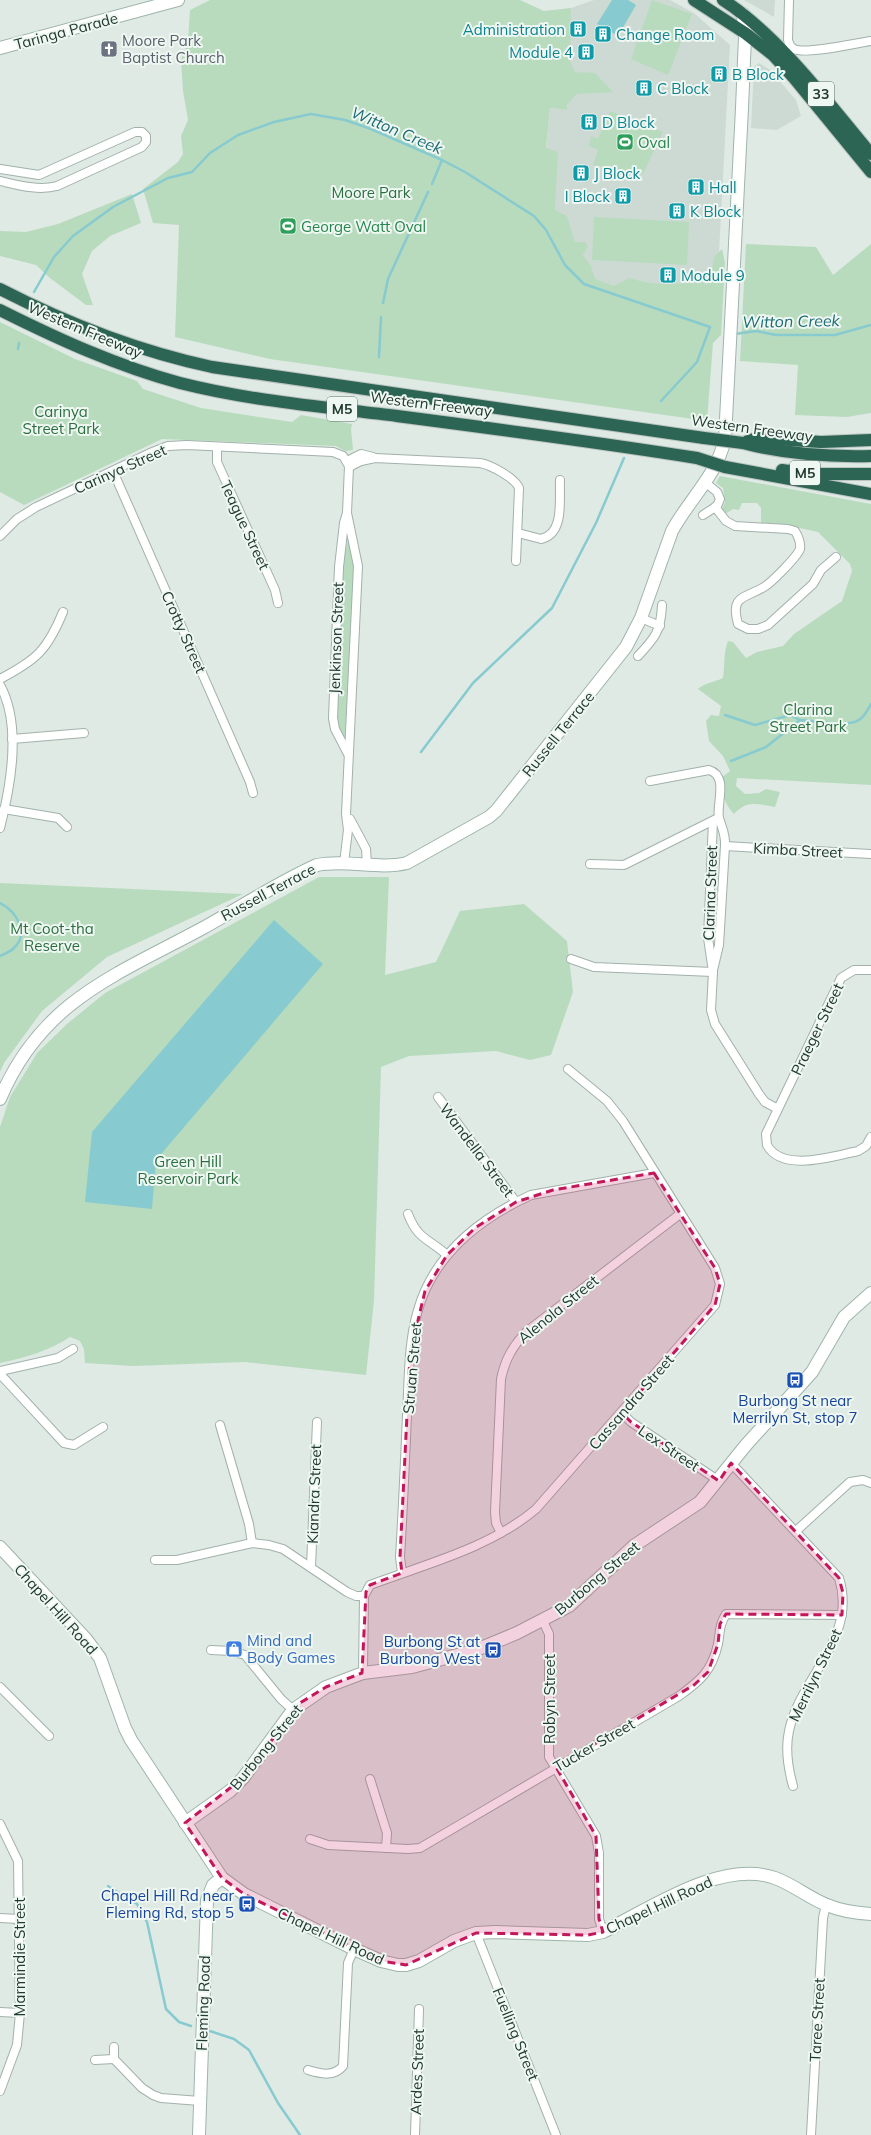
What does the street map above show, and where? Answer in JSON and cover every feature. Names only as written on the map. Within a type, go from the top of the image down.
[{"type":"highway","name":"33","points":[[694,0],[745,33],[772,55],[790,73],[871,172]]},
{"type":"highway","name":"33","points":[[723,0],[743,14],[810,82],[871,154]]},
{"type":"highway","name":"Western Freeway","points":[[0,289],[41,310],[87,330],[143,349],[212,367],[743,443],[759,448],[809,454],[871,456]]},
{"type":"highway","name":"Western Freeway","points":[[0,310],[111,361],[208,389],[295,403],[533,433],[697,458],[740,467],[811,474],[871,474]]},
{"type":"highway","points":[[743,443],[757,438],[821,442],[871,440]]},
{"type":"highway","points":[[740,467],[871,494]]},
{"type":"main road","name":"Taringa Parade","points":[[0,48],[178,0]]},
{"type":"main road","name":"Russell Terrace","points":[[0,1099],[18,1063],[34,1039],[49,1021],[82,995],[114,975],[307,869],[324,863],[395,865],[408,863],[496,811],[622,653],[632,638],[641,618],[672,531],[679,518],[706,483],[721,454],[726,430],[745,33],[743,14]]},
{"type":"main road","name":"Burbong Street","points":[[186,1823],[230,1791],[244,1778],[293,1710],[326,1687],[363,1673],[400,1670],[456,1656],[517,1633],[543,1621],[569,1606],[635,1545],[700,1502],[732,1463],[812,1372],[844,1317],[871,1293]]},
{"type":"main road","name":"Chapel Hill Road","points":[[0,1547],[86,1639],[100,1658],[125,1728],[222,1878],[244,1894],[380,1961],[406,1965],[419,1961],[454,1941],[476,1933],[496,1932],[588,1935],[603,1932],[702,1882],[728,1874],[750,1873],[774,1878],[826,1905],[848,1912],[871,1914]]},
{"type":"main road","name":"Fleming Road","points":[[199,2135],[207,1900],[213,1885],[222,1878]]},
{"type":"street","points":[[789,0],[788,40],[789,45],[795,50],[802,51],[834,48],[871,41]]},
{"type":"street","points":[[0,169],[33,175],[43,174],[135,132],[142,132],[146,136],[146,142],[142,147],[61,184],[47,188],[35,188],[0,181]]},
{"type":"street","points":[[33,175],[35,188]]},
{"type":"street","name":"Carinya Street","points":[[0,536],[17,520],[36,507],[168,446],[333,452],[341,455],[348,464]]},
{"type":"street","name":"Teague Street","points":[[217,447],[216,462],[275,590],[278,603]]},
{"type":"street","points":[[348,464],[361,454],[375,458],[480,463],[494,468],[519,486],[516,560]]},
{"type":"street","name":"Jenkinson Street","points":[[344,863],[348,830],[347,803],[358,566],[348,513],[348,464]]},
{"type":"street","name":"Crotty Street","points":[[113,471],[250,782],[253,794]]},
{"type":"street","points":[[518,533],[541,539],[555,530],[558,521],[560,480]]},
{"type":"street","points":[[703,515],[715,507],[719,500],[719,494],[706,483]]},
{"type":"street","points":[[715,507],[726,521],[732,525],[788,529],[795,531],[799,538],[800,548],[795,557],[764,587],[748,593],[738,603],[734,611],[738,624],[748,629],[758,629],[768,625],[813,584],[821,570],[836,557]]},
{"type":"street","name":"Jenkinson Street","points":[[348,513],[344,523],[339,567],[333,718],[335,729],[346,750],[349,761]]},
{"type":"street","points":[[638,656],[655,638],[660,626],[662,605]]},
{"type":"street","points":[[0,679],[29,662],[44,649],[54,634],[63,612]]},
{"type":"street","points":[[641,618],[660,626]]},
{"type":"street","points":[[0,685],[10,708],[12,739],[4,809],[0,828]]},
{"type":"street","points":[[12,739],[84,733]]},
{"type":"street","name":"Clarina Street","points":[[650,781],[707,770],[715,773],[719,779],[720,787],[716,819],[708,938],[713,972]]},
{"type":"street","name":"Jenkinson Street","points":[[347,803],[352,825],[366,849],[367,864]]},
{"type":"street","points":[[4,809],[58,818],[67,827]]},
{"type":"street","points":[[590,864],[624,865],[716,819]]},
{"type":"street","name":"Clarina Street","points":[[716,819],[725,834],[726,846],[719,945],[713,972],[711,1010],[715,1024],[759,1094],[765,1102],[778,1109]]},
{"type":"street","name":"Kimba Street","points":[[726,846],[871,854]]},
{"type":"street","points":[[571,959],[594,967],[713,972]]},
{"type":"street","name":"Praeger Street","points":[[778,1109],[842,978],[854,970],[871,970]]},
{"type":"street","name":"Cassandra Street","points":[[364,1596],[370,1585],[482,1543],[523,1520],[536,1509],[622,1413],[715,1305],[720,1284],[715,1268],[654,1173],[623,1121],[608,1101],[568,1069]]},
{"type":"street","name":"Wandella Street","points":[[438,1097],[516,1202]]},
{"type":"street","points":[[778,1109],[767,1132],[766,1142],[774,1154],[788,1160],[803,1161],[858,1151],[866,1146],[871,1137]]},
{"type":"street","name":"Struan Street","points":[[402,1573],[400,1557],[410,1354],[418,1309],[425,1291],[447,1255],[475,1228],[516,1202],[531,1195],[654,1173]]},
{"type":"street","points":[[408,1214],[413,1228],[420,1236],[447,1255]]},
{"type":"street","name":"Alenola Street","points":[[501,1533],[496,1523],[495,1512],[501,1379],[505,1361],[515,1344],[526,1332],[680,1214]]},
{"type":"street","points":[[73,1349],[58,1358],[0,1373],[64,1443],[74,1445],[103,1427]]},
{"type":"street","name":"Lex Street","points":[[622,1413],[631,1422],[718,1481]]},
{"type":"street","name":"Kiandra Street","points":[[311,1567],[317,1422]]},
{"type":"street","points":[[220,1425],[249,1524],[252,1543]]},
{"type":"street","name":"Merrilyn Street","points":[[732,1463],[839,1578],[844,1593],[842,1615],[838,1632],[795,1711],[789,1731],[787,1748],[789,1772],[793,1786]]},
{"type":"street","points":[[796,1531],[850,1482],[863,1480],[871,1483]]},
{"type":"street","points":[[155,1560],[177,1560],[252,1543],[283,1549],[347,1592],[356,1596],[364,1596],[363,1673]]},
{"type":"street","name":"Tucker Street","points":[[310,1839],[328,1845],[420,1848],[556,1767],[680,1696],[708,1672],[718,1644],[720,1624],[726,1614],[842,1615]]},
{"type":"street","name":"Robyn Street","points":[[543,1621],[549,1634],[549,1757],[596,1836],[599,1853],[599,1919],[603,1932]]},
{"type":"street","points":[[211,1650],[231,1651],[245,1655],[281,1699],[293,1710]]},
{"type":"street","points":[[0,1687],[49,1736]]},
{"type":"street","points":[[370,1779],[387,1833],[386,1848]]},
{"type":"street","name":"Marmindie Street","points":[[0,1824],[18,1861],[20,2013],[17,2045],[0,2091]]},
{"type":"street","name":"Taree Street","points":[[811,2135],[823,1918],[826,1905]]},
{"type":"street","points":[[0,1918],[19,1918]]},
{"type":"street","name":"Fuelling Street","points":[[476,1933],[556,2135]]},
{"type":"street","points":[[308,2070],[329,2074],[344,2066],[348,1963],[354,1949]]},
{"type":"street","name":"Ardes Street","points":[[415,2135],[419,2009]]},
{"type":"street","points":[[0,2012],[20,2013]]},
{"type":"street","points":[[114,2047],[114,2059],[142,2088],[153,2095],[161,2098],[200,2100]]},
{"type":"street","points":[[95,2060],[114,2059]]},
{"type":"highlighted area","points":[[654,1173],[715,1268],[720,1284],[715,1305],[622,1413],[631,1422],[719,1481],[731,1463],[839,1578],[843,1593],[842,1615],[726,1614],[720,1624],[718,1644],[708,1672],[694,1685],[556,1767],[596,1836],[599,1919],[603,1932],[588,1935],[476,1933],[406,1965],[381,1961],[244,1894],[222,1878],[185,1823],[243,1778],[300,1703],[326,1687],[362,1673],[366,1592],[370,1585],[402,1573],[400,1557],[410,1354],[425,1291],[447,1255],[460,1242],[475,1228],[516,1202],[553,1190]]},
{"type":"shaded area","points":[[594,0],[670,0],[694,13],[730,45],[716,310],[590,284],[555,215],[546,150],[550,108],[567,110],[571,8]]},
{"type":"shaded area","points":[[744,0],[775,0],[774,17]]},
{"type":"shaded area","points":[[759,63],[769,69],[796,100],[801,116],[777,130],[751,128],[754,67]]},
{"type":"green space","name":"Moore Park","points":[[210,0],[520,0],[544,11],[571,8],[570,61],[575,72],[595,73],[613,92],[577,94],[567,105],[567,110],[550,108],[546,148],[558,152],[555,210],[567,216],[575,242],[585,242],[588,246],[583,255],[591,266],[595,279],[614,286],[629,278],[654,284],[681,283],[698,279],[707,285],[711,275],[714,257],[722,249],[725,263],[721,335],[713,343],[707,421],[270,359],[175,337],[179,225],[153,223],[143,189],[178,162],[183,154],[181,136],[188,120],[183,91],[181,60],[188,41],[190,10]]},
{"type":"green space","points":[[652,0],[692,14],[668,75],[631,59]]},
{"type":"green space","name":"Oval","points":[[610,111],[663,132],[643,174],[593,165],[598,150],[589,146],[591,136],[598,139]]},
{"type":"green space","points":[[132,194],[141,223],[110,236],[92,251],[82,274],[93,305],[86,305],[50,278],[36,265],[0,256],[0,231],[26,232],[58,224]]},
{"type":"green space","points":[[594,217],[689,222],[687,265],[592,260]]},
{"type":"green space","points":[[746,244],[816,247],[833,275],[871,244],[871,413],[847,417],[795,415],[798,365],[740,361]]},
{"type":"green space","name":"Carinya Street Park","points":[[0,322],[75,359],[137,381],[143,389],[201,408],[292,422],[301,415],[352,424],[353,450],[345,451],[336,446],[162,439],[24,505],[0,492]]},
{"type":"green space","name":"Clarina Street Park","points":[[720,476],[871,504],[871,785],[737,778],[736,786],[745,794],[759,793],[766,789],[780,792],[775,807],[753,804],[743,807],[734,814],[726,802],[723,794],[721,778],[730,771],[723,756],[709,741],[706,721],[711,715],[719,716],[721,706],[698,689],[706,684],[723,678],[726,646],[728,641],[733,642],[746,658],[757,652],[783,646],[794,634],[842,601],[852,571],[850,564],[818,532],[781,524],[761,523],[761,508],[757,503],[742,503],[739,510],[733,509],[727,513],[721,511],[725,502],[723,488],[716,483]]},
{"type":"green space","points":[[348,538],[354,570],[345,738],[338,730],[336,713],[343,567]]},
{"type":"green space","name":"Green Hill Reservoir Park","points":[[319,877],[389,877],[385,975],[436,962],[460,911],[524,904],[567,941],[573,992],[551,1055],[530,1060],[496,1051],[409,1056],[381,1067],[374,1301],[366,1375],[244,1362],[133,1366],[85,1363],[84,1349],[80,1341],[70,1337],[54,1346],[36,1353],[0,1363],[0,1127],[10,1097],[37,1053],[67,1024],[105,993]]},
{"type":"green space","name":"Mt Coot-tha Reserve","points":[[0,883],[243,894],[107,957],[42,1011],[4,1063],[0,1072]]},
{"type":"water","points":[[612,0],[628,0],[636,5],[618,36],[597,24]]},
{"type":"water","points":[[274,920],[323,964],[156,1160],[152,1209],[85,1202],[92,1132]]},
{"type":"waterway","name":"Witton Creek","points":[[34,292],[54,257],[73,236],[113,207],[168,178],[192,172],[210,153],[238,135],[274,122],[311,114],[345,120],[371,129],[442,160],[465,172],[534,216],[546,230],[565,265],[584,284],[710,327],[697,362],[661,401]]},
{"type":"waterway","points":[[432,184],[442,160]]},
{"type":"waterway","points":[[383,303],[388,279],[428,192]]},
{"type":"waterway","points":[[379,357],[381,317]]},
{"type":"waterway","name":"Witton Creek","points":[[735,334],[756,331],[776,335],[835,335],[871,325]]},
{"type":"waterway","name":"Witton Creek","points":[[18,349],[19,343]]},
{"type":"waterway","points":[[421,752],[473,683],[552,608],[596,523],[624,458]]},
{"type":"waterway","points":[[731,761],[766,747],[800,720],[838,724],[852,723],[862,718],[866,714],[871,704]]},
{"type":"waterway","points":[[725,715],[755,725],[790,715],[800,720]]},
{"type":"waterway","name":"Witton Creek","points":[[0,903],[11,911],[16,917],[21,929],[19,942],[9,952],[0,956]]},
{"type":"waterway","points":[[108,1886],[137,1904],[147,1922],[166,2009],[179,2022],[191,2026]]},
{"type":"waterway","points":[[210,2031],[234,2039],[249,2050],[278,2103],[300,2135]]},
{"type":"place","name":"Administration","points":[[578,29]]},
{"type":"place","name":"Change Room","points":[[603,34]]},
{"type":"place","name":"Moore Park Baptist Church","points":[[109,49]]},
{"type":"place","name":"Module 4","points":[[586,52]]},
{"type":"place","name":"B Block","points":[[719,74]]},
{"type":"place","name":"C Block","points":[[644,88]]},
{"type":"place","name":"D Block","points":[[589,122]]},
{"type":"place","name":"Oval","points":[[625,142]]},
{"type":"place","name":"J Block","points":[[581,173]]},
{"type":"place","name":"Hall","points":[[696,187]]},
{"type":"place","name":"I Block","points":[[623,196]]},
{"type":"place","name":"K Block","points":[[677,211]]},
{"type":"place","name":"George Watt Oval","points":[[288,226]]},
{"type":"place","name":"Module 9","points":[[668,275]]},
{"type":"place","name":"Burbong St near Merrilyn St, stop 7","points":[[795,1380]]},
{"type":"place","name":"Mind and Body Games","points":[[234,1649]]},
{"type":"place","name":"Burbong St at Burbong West","points":[[493,1650]]},
{"type":"place","name":"Chapel Hill Rd near Fleming Rd, stop 5","points":[[247,1904]]}]
